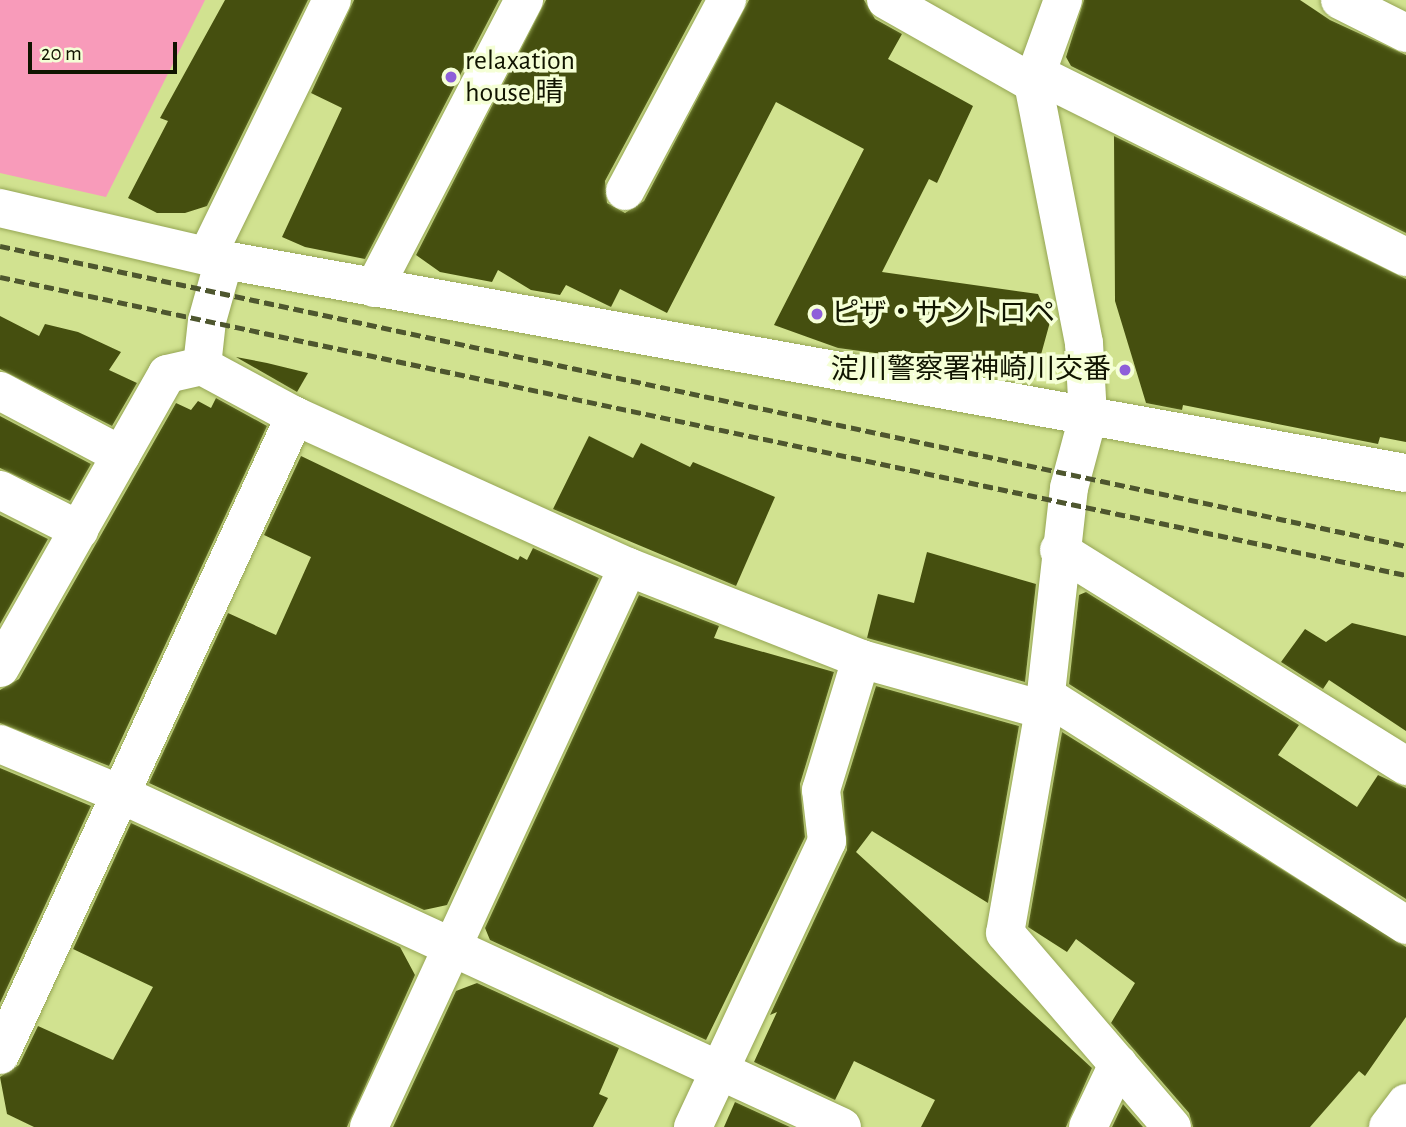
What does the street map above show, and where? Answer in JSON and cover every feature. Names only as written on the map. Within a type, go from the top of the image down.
[{"type":"street","points":[[202,366],[215,258],[332,0]]},
{"type":"street","points":[[374,288],[524,0]]},
{"type":"street","points":[[625,191],[727,0]]},
{"type":"street","points":[[886,0],[950,17],[1035,78],[1406,257]]},
{"type":"street","points":[[1063,0],[1035,78],[1084,343],[1088,417],[1069,488],[1059,550],[1045,702],[1005,933],[1172,1127]]},
{"type":"street","points":[[1340,0],[1406,33]]},
{"type":"street","points":[[0,208],[215,258],[374,288],[1406,473]]},
{"type":"street","points":[[1,663],[167,373],[202,366],[295,416],[628,567],[861,659],[1045,702],[1406,925]]},
{"type":"street","points":[[0,391],[121,455]]},
{"type":"street","points":[[0,1055],[295,416]]},
{"type":"street","points":[[0,491],[79,530]]},
{"type":"street","points":[[1059,550],[1406,766]]},
{"type":"street","points":[[369,1127],[628,567]]},
{"type":"street","points":[[693,1127],[828,841],[821,790],[861,659]]},
{"type":"street","points":[[0,744],[120,794],[842,1127]]},
{"type":"street","points":[[1088,1127],[1118,1064]]},
{"type":"street","points":[[1388,1127],[1406,1103]]},
{"type":"shaded area","points":[[0,0],[205,0],[106,197],[0,173]]},
{"type":"building","points":[[225,0],[308,0],[207,206],[185,213],[157,213],[128,198],[168,121],[160,118]]},
{"type":"building","points":[[354,0],[499,0],[365,259],[305,247],[282,237],[342,108],[311,93]]},
{"type":"building","points":[[546,0],[702,0],[605,181],[607,203],[625,213],[644,201],[749,0],[864,0],[875,19],[902,34],[888,59],[973,106],[937,183],[929,179],[882,272],[1038,294],[1050,322],[1034,380],[957,364],[838,348],[774,325],[864,149],[776,102],[667,313],[620,289],[611,307],[566,285],[560,295],[531,290],[498,270],[492,282],[440,272],[416,255]]},
{"type":"building","points":[[1084,0],[1300,0],[1330,20],[1406,55],[1406,233],[1071,66],[1066,57]]},
{"type":"building","points":[[1114,136],[1406,279],[1406,442],[1380,437],[1378,444],[1183,405],[1182,410],[1146,403],[1115,301]]},
{"type":"building","points":[[0,316],[39,336],[45,324],[78,332],[121,352],[109,370],[137,383],[112,426],[0,369]]},
{"type":"building","points":[[236,357],[267,363],[308,373],[297,392]]},
{"type":"building","points":[[216,398],[267,426],[109,766],[0,723],[0,690],[19,679],[176,403],[191,410],[198,401],[211,408]]},
{"type":"building","points":[[0,416],[91,464],[70,501],[0,468]]},
{"type":"building","points":[[589,436],[633,458],[641,443],[690,467],[693,462],[775,497],[736,586],[553,509]]},
{"type":"building","points":[[301,456],[518,560],[520,556],[527,560],[533,548],[599,578],[447,905],[424,910],[149,783],[228,613],[276,635],[311,557],[264,535]]},
{"type":"building","points":[[0,515],[48,539],[0,624]]},
{"type":"building","points":[[927,552],[1036,584],[1025,682],[867,638],[878,594],[914,603]]},
{"type":"building","points":[[1086,592],[1299,725],[1278,755],[1357,807],[1378,775],[1406,788],[1406,899],[1069,684],[1079,595]]},
{"type":"building","points":[[639,595],[719,626],[714,638],[834,672],[800,784],[805,837],[706,1040],[490,940],[485,928]]},
{"type":"building","points":[[1352,623],[1406,636],[1406,731],[1329,680],[1323,689],[1281,662],[1305,629],[1326,642]]},
{"type":"building","points":[[876,686],[1019,726],[988,903],[872,831],[856,852],[1092,1068],[1066,1127],[921,1127],[935,1100],[854,1061],[835,1100],[754,1062],[777,1012],[770,1015],[847,850],[843,792]]},
{"type":"building","points":[[1062,732],[1406,947],[1406,1017],[1365,1076],[1359,1071],[1310,1127],[1193,1127],[1189,1113],[1111,1023],[1135,983],[1076,939],[1067,952],[1028,927]]},
{"type":"building","points":[[0,768],[91,806],[0,1003]]},
{"type":"building","points":[[131,823],[400,947],[415,975],[347,1127],[34,1127],[7,1114],[0,1077],[19,1065],[38,1026],[113,1060],[153,987],[73,949]]},
{"type":"building","points":[[477,983],[619,1048],[599,1094],[608,1098],[593,1127],[393,1127],[456,991]]},
{"type":"building","points":[[735,1102],[790,1127],[724,1127]]},
{"type":"building","points":[[1123,1104],[1143,1127],[1112,1127]]},
{"type":"railway","points":[[0,246],[1406,546]]},
{"type":"railway","points":[[0,277],[1406,575]]},
{"type":"place","name":"relaxation house 晴","points":[[451,77]]},
{"type":"place","name":"ピザ・サントロペ","points":[[817,314]]},
{"type":"place","name":"淀川警察署神崎川交番","points":[[1125,370]]}]
